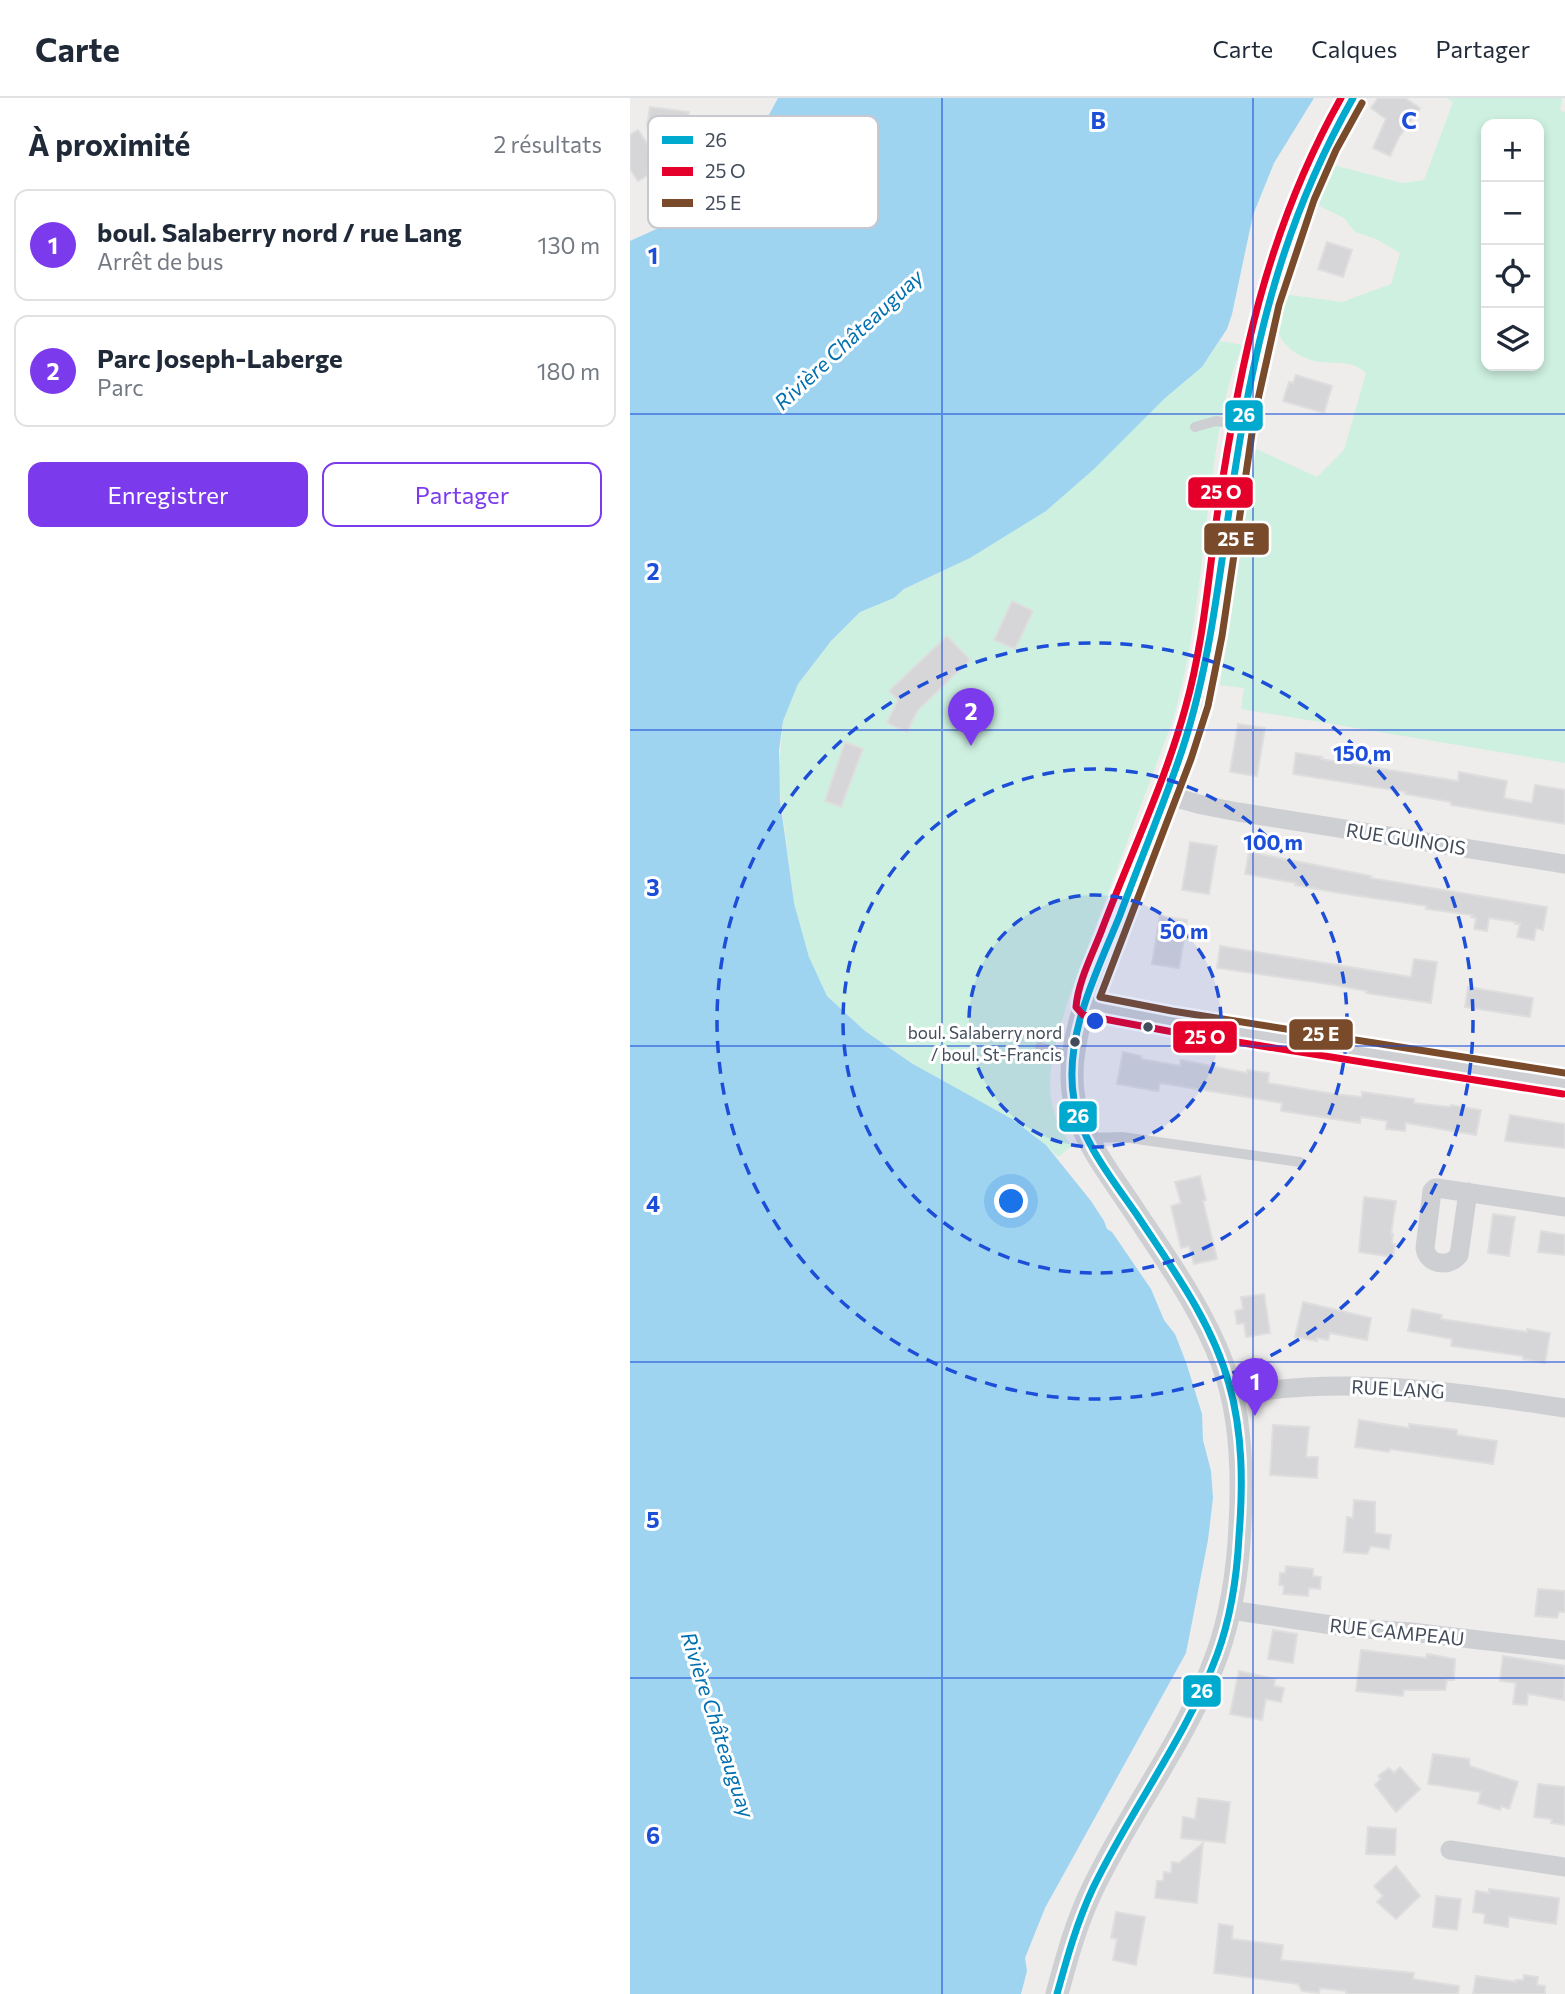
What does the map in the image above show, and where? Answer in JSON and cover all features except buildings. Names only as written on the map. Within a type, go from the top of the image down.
[{"type":"street","points":[[1059,1994],[1079,1920],[1110,1857],[1193,1708],[1219,1650],[1230,1610],[1238,1559],[1241,1496],[1240,1458],[1231,1396],[1220,1357],[1200,1318],[1089,1138],[1075,1105],[1071,1080],[1073,1057],[1086,1004],[1191,727],[1202,684],[1242,425],[1274,285],[1297,208],[1323,150],[1353,98]]},
{"type":"street","name":"RUE GUINOIS","points":[[1166,795],[1214,808],[1565,864]]},
{"type":"street","points":[[1086,1004],[1170,1021],[1565,1084]]},
{"type":"street","points":[[1468,1192],[1565,1207]]},
{"type":"street","name":"RUE LANG","points":[[1231,1396],[1293,1388],[1378,1385],[1431,1389],[1565,1408]]},
{"type":"street","name":"RUE CAMPEAU","points":[[1230,1610],[1352,1628],[1422,1633],[1565,1650]]},
{"type":"street","points":[[1450,1850],[1565,1867]]},
{"type":"lane","points":[[1195,427],[1210,422],[1242,425]]},
{"type":"lane","points":[[1040,1047],[1073,1057]]},
{"type":"lane","points":[[1089,1138],[1122,1137],[1300,1162]]},
{"type":"green space","points":[[1447,98],[1562,98],[1560,110],[1565,112],[1565,763],[1241,709],[1244,688],[1220,685],[1237,578],[1252,447],[1317,477],[1344,450],[1366,373],[1350,364],[1305,358],[1290,349],[1277,329],[1283,294],[1342,302],[1391,284],[1400,253],[1376,239],[1355,232],[1344,218],[1309,201],[1326,163],[1402,183],[1424,180],[1453,102]]},
{"type":"green space","points":[[1220,341],[1243,345],[1226,397],[1219,432],[1187,662],[1173,720],[1069,997],[1053,1055],[1050,1092],[1053,1110],[1060,1128],[1072,1146],[1058,1157],[1012,1119],[933,1077],[865,1031],[827,996],[809,957],[794,903],[778,777],[783,721],[798,684],[831,641],[860,611],[894,598],[904,589],[970,558],[1202,367]]},
{"type":"water","name":"Rivière Châteauguay","points":[[778,98],[1314,98],[1274,163],[1253,215],[1227,329],[1202,367],[1165,398],[1094,469],[1046,511],[970,558],[904,589],[894,598],[860,612],[831,641],[798,684],[783,721],[779,750],[780,800],[794,903],[809,957],[827,996],[865,1031],[913,1064],[1012,1119],[1046,1145],[1091,1201],[1107,1229],[1112,1232],[1151,1289],[1164,1320],[1175,1334],[1202,1414],[1203,1440],[1211,1471],[1213,1498],[1208,1540],[1186,1653],[1045,1908],[1025,1958],[1027,1971],[1021,1994],[630,1994],[630,241],[658,228],[878,228],[878,116],[768,116]]},
{"type":"transit line","points":[[1341,98],[1293,198],[1259,301],[1235,407],[1201,637],[1191,685],[1177,737],[1086,969],[1076,1007],[1083,1015],[1168,1031],[1563,1094]]},
{"type":"transit line","name":"26","points":[[1057,1994],[1077,1927],[1093,1888],[1190,1715],[1217,1655],[1230,1611],[1235,1581],[1241,1498],[1237,1421],[1222,1361],[1190,1296],[1091,1146],[1074,1100],[1073,1052],[1092,982],[1120,915],[1190,726],[1214,614],[1244,415],[1277,275],[1309,186],[1353,98]]},
{"type":"transit line","points":[[1362,103],[1336,150],[1314,200],[1279,305],[1255,413],[1222,636],[1208,706],[1191,759],[1100,997],[1172,1011],[1565,1073]]},
{"type":"place","name":"Parc Joseph-Laberge","points":[[971,746]]},
{"type":"place","name":"boul. Salaberry nord / boul. St-Francis","points":[[1075,1042]]},
{"type":"place","name":"boul. Salaberry nord / rue Lang","points":[[1255,1416]]}]
